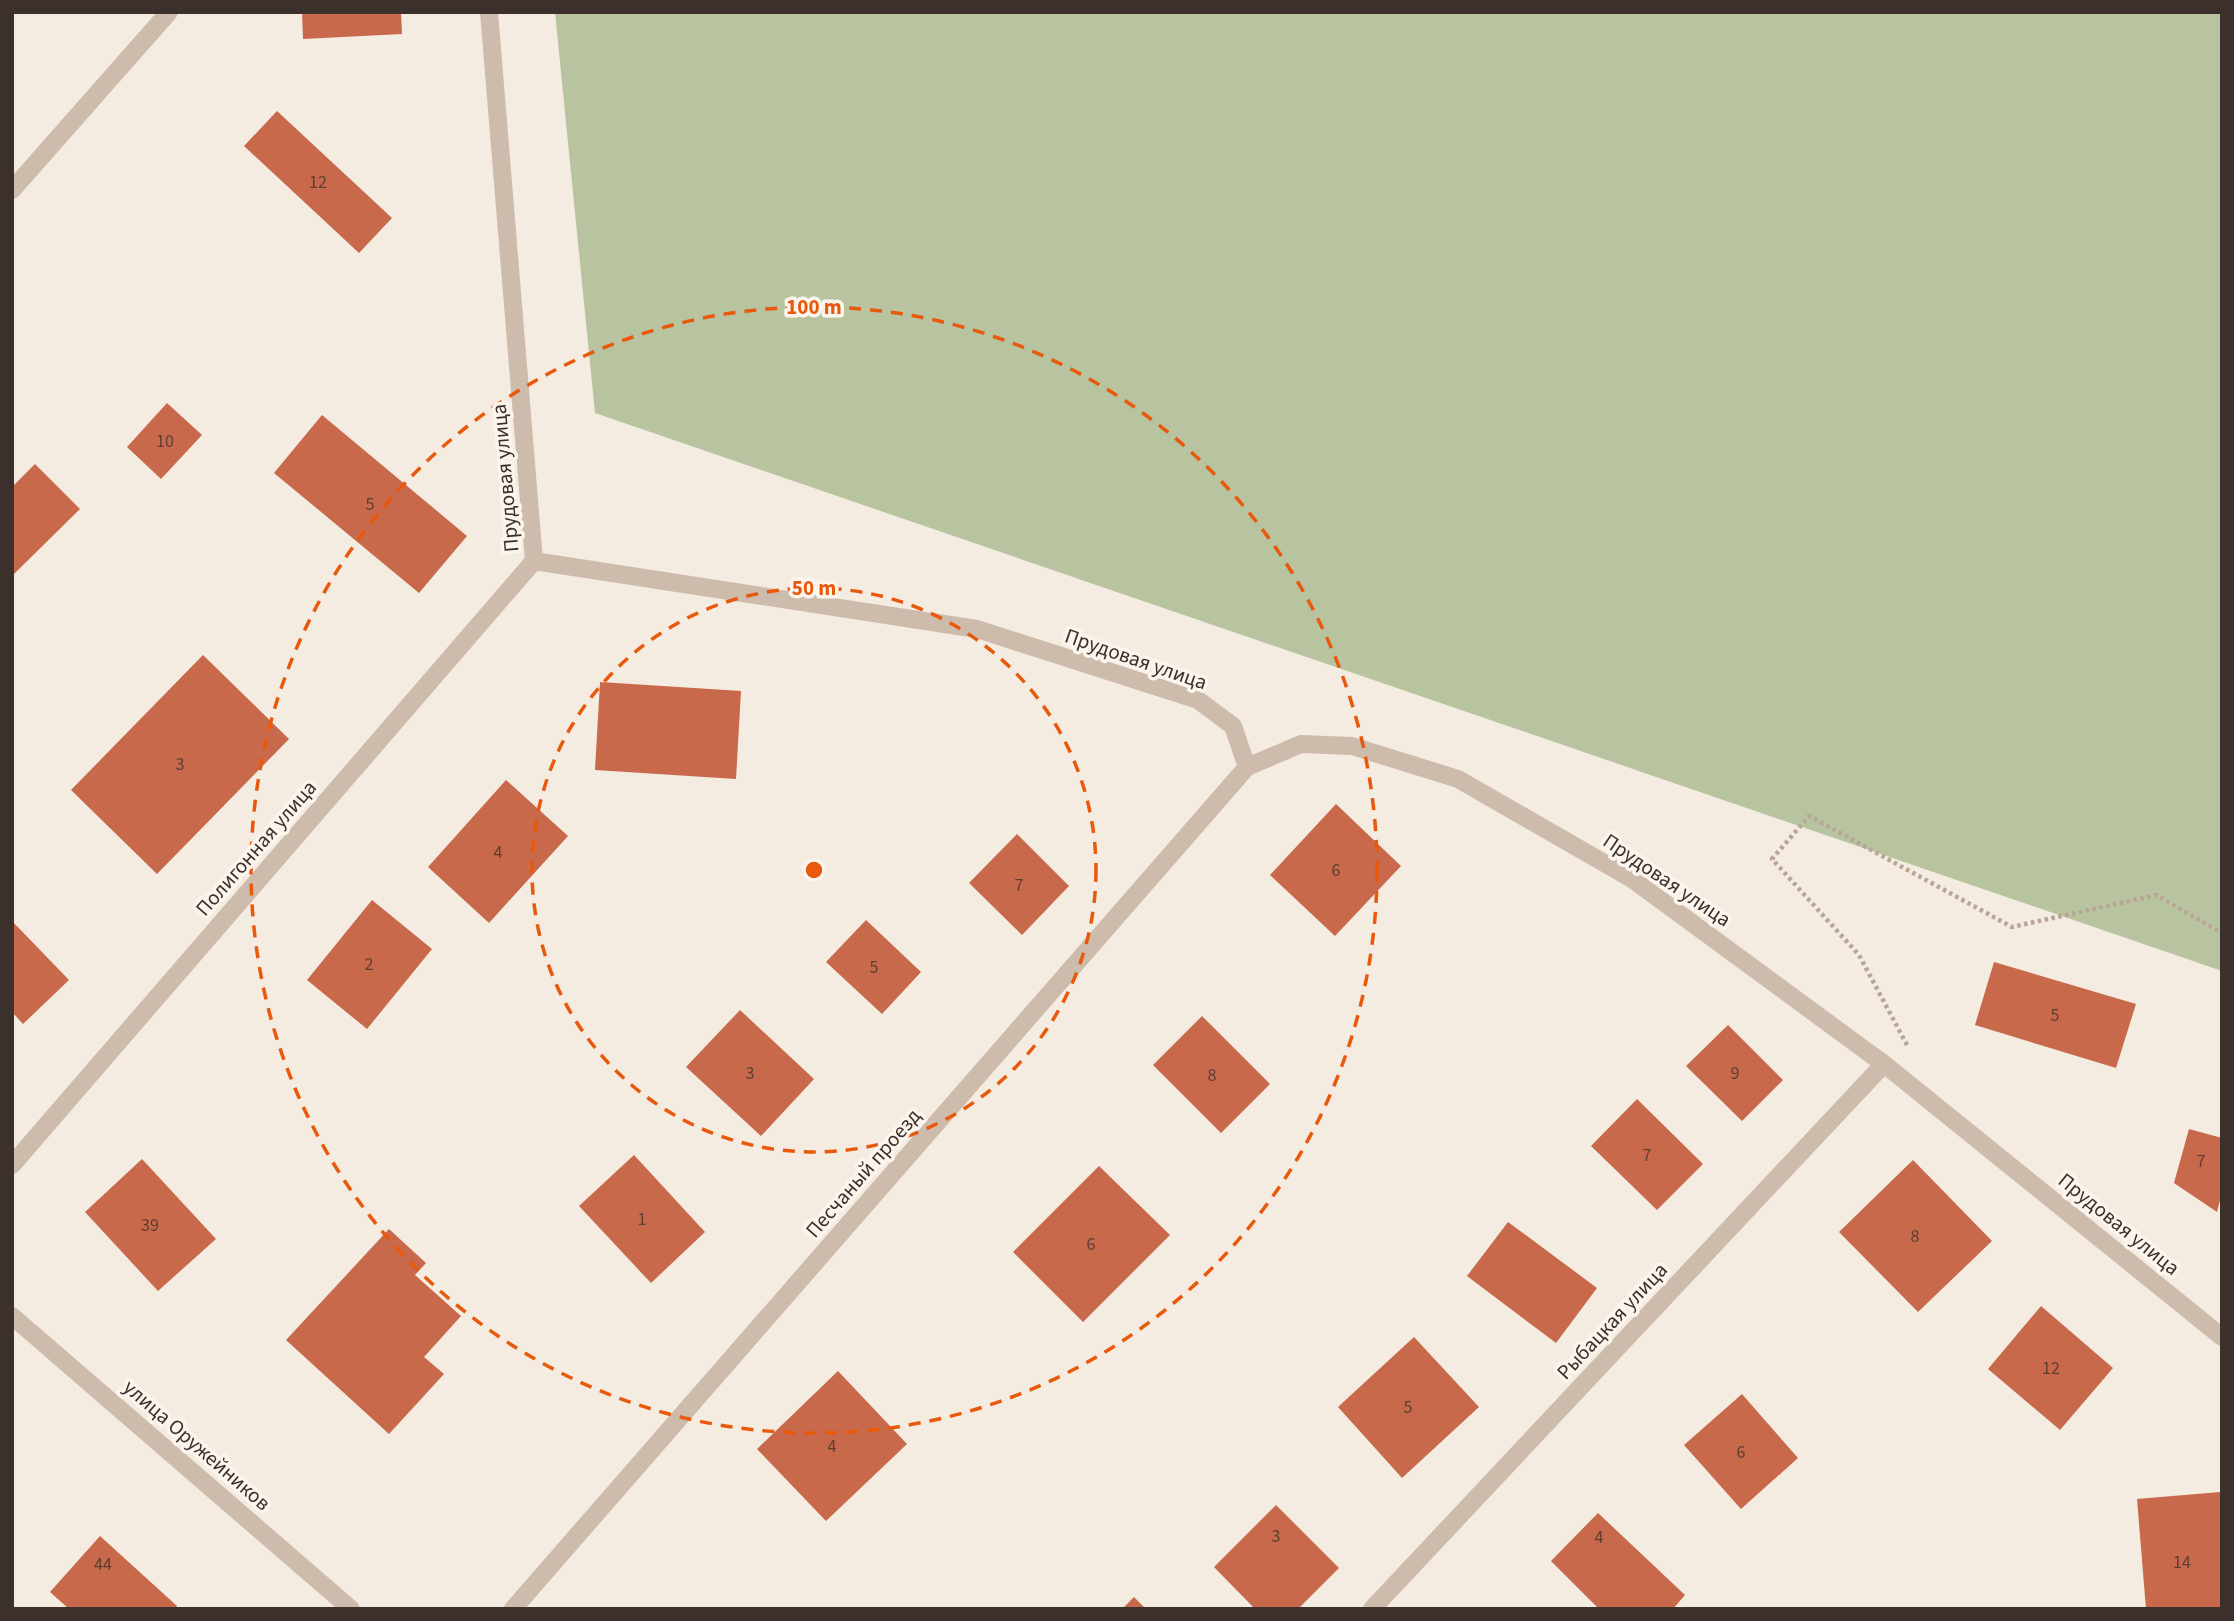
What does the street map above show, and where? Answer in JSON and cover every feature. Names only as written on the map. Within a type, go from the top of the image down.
[{"type":"street","points":[[12,190],[169,12]]},
{"type":"street","name":"Прудовая улица","points":[[489,12],[534,561],[977,629],[1198,700],[1233,726],[1247,767],[1301,744],[1352,746],[1458,779],[1632,879],[1884,1064],[2222,1337]]},
{"type":"street","name":"Полигонная улица","points":[[12,1166],[534,561]]},
{"type":"street","name":"Песчаный проезд","points":[[513,1609],[1247,767]]},
{"type":"street","name":"Рыбацкая улица","points":[[1372,1609],[1884,1064]]},
{"type":"street","name":"улица Оружейников","points":[[12,1316],[351,1609]]},
{"type":"path","points":[[1884,1064],[1908,1045],[1860,956],[1772,859],[1809,816],[2012,927],[2156,895],[2222,933]]},
{"type":"green space","points":[[555,12],[2222,12],[2222,971],[595,413]]},
{"type":"building","points":[[302,12],[401,12],[402,34],[303,39]]},
{"type":"building","points":[[277,111],[392,218],[359,253],[244,146]]},
{"type":"building","points":[[167,403],[202,435],[161,479],[127,447]]},
{"type":"building","points":[[322,415],[467,536],[419,593],[274,473]]},
{"type":"building","points":[[35,464],[80,509],[14,574],[12,487]]},
{"type":"building","points":[[203,655],[289,739],[157,874],[71,790]]},
{"type":"building","points":[[600,682],[741,691],[736,779],[595,770]]},
{"type":"building","points":[[506,780],[568,836],[489,923],[428,867]]},
{"type":"building","points":[[1336,804],[1401,866],[1335,936],[1270,875]]},
{"type":"building","points":[[1017,834],[1069,886],[1022,935],[969,883]]},
{"type":"building","points":[[372,900],[432,949],[367,1029],[307,980]]},
{"type":"building","points":[[866,920],[921,972],[882,1014],[826,962]]},
{"type":"building","points":[[12,921],[69,980],[23,1024],[12,1012]]},
{"type":"building","points":[[1994,962],[2136,1004],[2116,1068],[1975,1025]]},
{"type":"building","points":[[740,1010],[814,1079],[761,1136],[686,1067]]},
{"type":"building","points":[[1202,1016],[1270,1084],[1221,1133],[1153,1065]]},
{"type":"building","points":[[1728,1025],[1783,1080],[1742,1121],[1686,1066]]},
{"type":"building","points":[[1637,1099],[1703,1164],[1657,1210],[1591,1146]]},
{"type":"building","points":[[2189,1129],[2222,1138],[2222,1193],[2217,1212],[2174,1183]]},
{"type":"building","points":[[634,1155],[705,1232],[651,1283],[579,1206]]},
{"type":"building","points":[[142,1159],[216,1239],[158,1291],[85,1212]]},
{"type":"building","points":[[1913,1160],[1992,1241],[1918,1312],[1839,1232]]},
{"type":"building","points":[[1099,1166],[1170,1235],[1083,1322],[1013,1252]]},
{"type":"building","points":[[1508,1222],[1597,1288],[1556,1343],[1467,1276]]},
{"type":"building","points":[[389,1229],[426,1263],[415,1275],[461,1316],[424,1357],[444,1374],[389,1434],[286,1340]]},
{"type":"building","points":[[2041,1306],[2113,1368],[2060,1430],[1988,1369]]},
{"type":"building","points":[[1414,1337],[1479,1407],[1402,1478],[1338,1407]]},
{"type":"building","points":[[838,1371],[907,1444],[826,1521],[757,1449]]},
{"type":"building","points":[[1742,1394],[1798,1458],[1741,1509],[1684,1445]]},
{"type":"building","points":[[2220,1492],[2222,1609],[2146,1609],[2137,1499]]},
{"type":"building","points":[[1276,1505],[1339,1568],[1298,1609],[1255,1609],[1214,1567]]},
{"type":"building","points":[[1598,1513],[1685,1595],[1673,1609],[1599,1609],[1551,1561]]},
{"type":"building","points":[[100,1536],[177,1606],[175,1609],[69,1609],[50,1592]]},
{"type":"building","points":[[1134,1597],[1146,1609],[1122,1609]]}]
